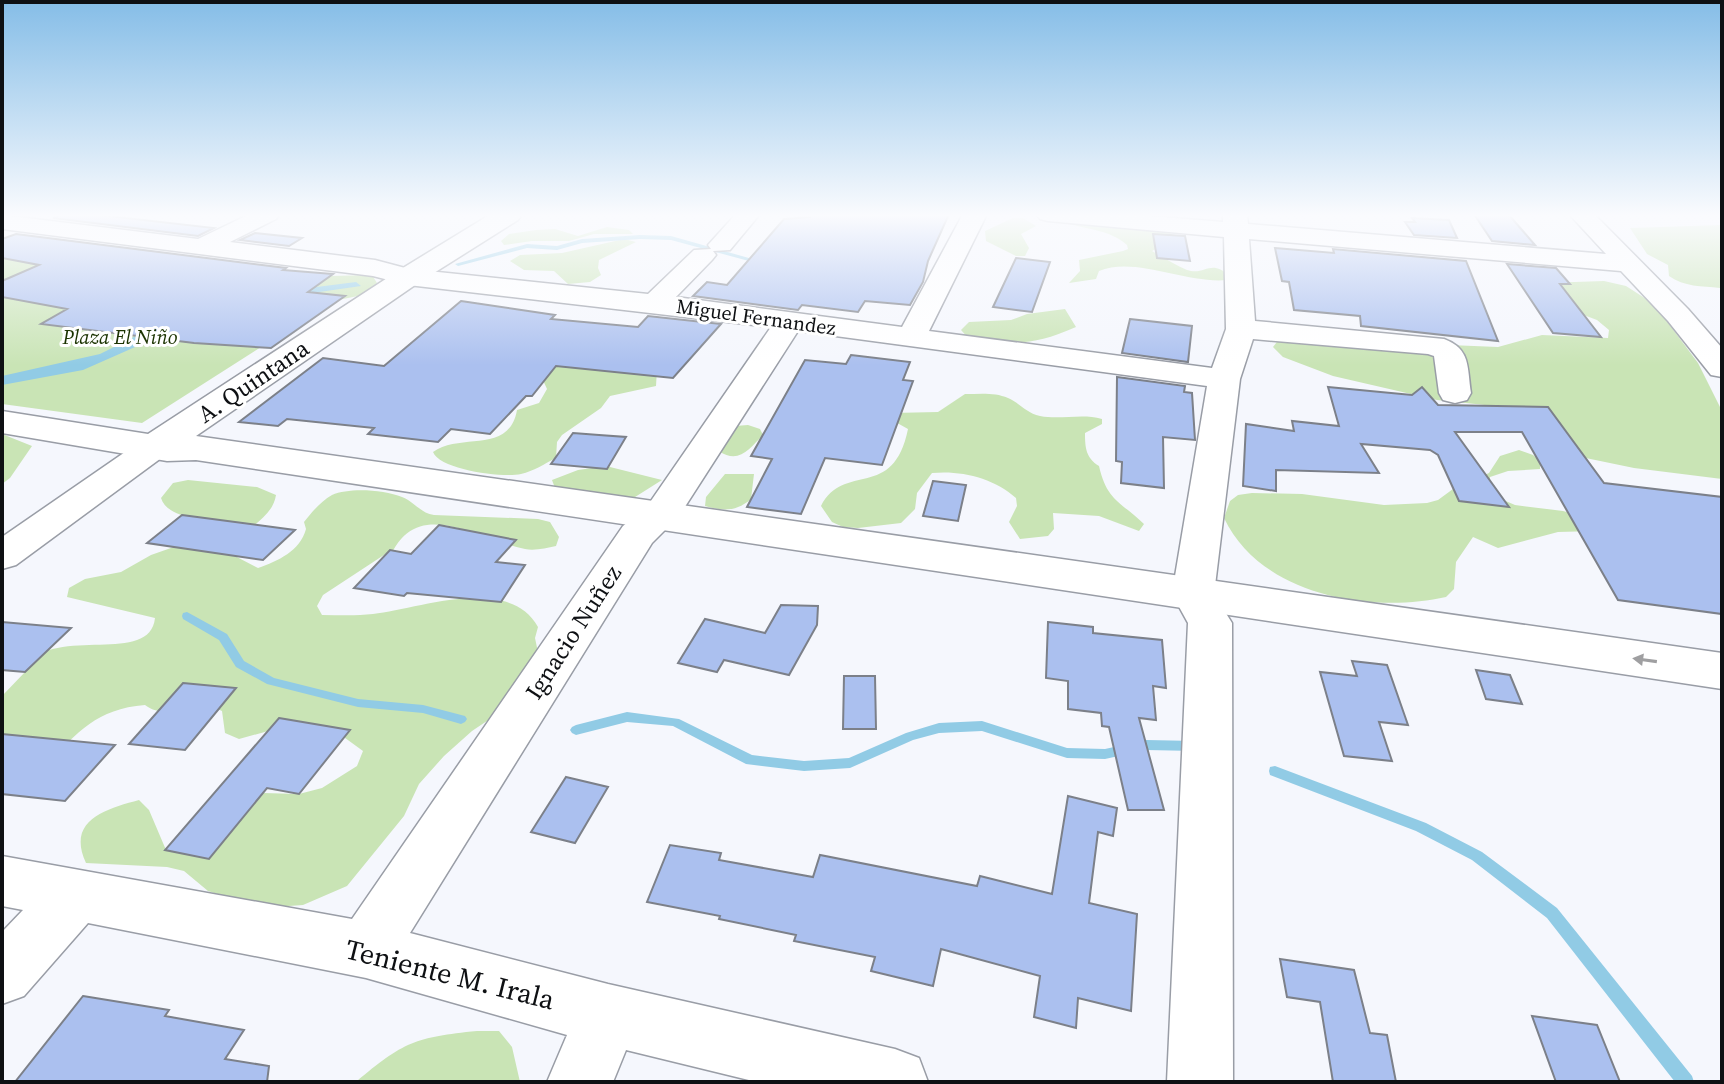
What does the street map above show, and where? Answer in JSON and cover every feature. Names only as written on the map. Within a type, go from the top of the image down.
[{"type":"street","name":"Miguel Fernandez","points":[[347,265],[408,277],[655,303],[1224,379]]},
{"type":"street","name":"A. Quintana","points":[[2,556],[428,265]]},
{"type":"street","points":[[655,303],[696,265]]},
{"type":"street","points":[[910,339],[949,265]]},
{"type":"street","points":[[1200,1082],[1202,608],[1224,379],[1241,329],[1238,265]]},
{"type":"street","points":[[1628,265],[1678,315],[1722,368]]},
{"type":"street","points":[[1678,315],[1722,318]]},
{"type":"street","name":"Ignacio Nuñez","points":[[366,950],[648,526],[789,322]]},
{"type":"street","points":[[1241,329],[1433,345],[1449,351],[1455,393]]},
{"type":"street","points":[[2,422],[161,448],[172,465],[648,526],[1202,608],[1722,671]]},
{"type":"street","points":[[1202,608],[1722,701]]},
{"type":"street","name":"Teniente M. Irala","points":[[2,881],[366,950],[608,1015],[895,1082]]},
{"type":"street","points":[[2,975],[75,896]]},
{"type":"street","points":[[580,1082],[608,1015]]},
{"type":"green space","name":"Plaza El Niño","points":[[2,265],[229,265],[330,276],[372,275],[377,283],[363,295],[333,301],[142,423],[2,404]]},
{"type":"green space","points":[[516,265],[598,265],[601,275],[590,282],[568,284],[554,271],[524,270]]},
{"type":"green space","points":[[1079,265],[1177,265],[1193,271],[1217,268],[1229,276],[1227,280],[1211,280],[1145,268],[1113,267],[1099,271],[1096,279],[1069,283],[1080,271]]},
{"type":"green space","points":[[1668,265],[1721,265],[1720,288],[1675,280],[1669,276]]},
{"type":"green space","points":[[1604,281],[1626,286],[1654,304],[1698,363],[1722,411],[1722,479],[1634,468],[1576,456],[1523,409],[1437,400],[1333,376],[1283,357],[1273,347],[1280,338],[1498,347],[1542,335],[1608,338],[1609,330],[1597,320],[1557,305],[1545,283]]},
{"type":"green space","points":[[1065,309],[1076,327],[1036,341],[970,340],[961,330],[969,322],[1011,320],[1027,314]]},
{"type":"green space","points":[[493,350],[657,369],[656,386],[610,396],[601,408],[562,435],[557,442],[556,458],[535,469],[512,475],[487,474],[447,464],[433,452],[444,446],[494,438],[504,433],[512,424],[517,410],[539,403],[547,389],[542,378]]},
{"type":"green space","points":[[965,394],[1003,396],[1040,416],[1102,419],[1102,424],[1085,433],[1087,452],[1099,466],[1110,494],[1144,524],[1139,531],[1099,516],[1053,513],[1054,529],[1048,536],[1020,539],[1009,522],[1017,506],[1016,498],[987,481],[966,474],[943,472],[932,473],[917,493],[915,509],[901,523],[858,528],[832,522],[821,506],[831,493],[842,485],[880,474],[891,466],[901,451],[908,429],[890,419],[892,413],[938,412]]},
{"type":"green space","points":[[748,425],[760,429],[763,435],[749,449],[738,456],[719,451],[735,426]]},
{"type":"green space","points":[[2,434],[32,446],[10,478],[2,484]]},
{"type":"green space","points":[[1519,450],[1540,461],[1540,469],[1508,471],[1490,477],[1490,484],[1501,499],[1515,505],[1563,511],[1632,530],[1558,532],[1498,548],[1473,537],[1456,562],[1454,589],[1446,597],[1385,603],[1321,593],[1291,582],[1264,566],[1241,544],[1224,518],[1230,501],[1238,495],[1252,493],[1302,494],[1384,505],[1427,503],[1489,473],[1500,456]]},
{"type":"green space","points":[[606,466],[662,480],[624,504],[555,488],[552,480],[578,470]]},
{"type":"green space","points":[[725,474],[754,474],[751,499],[729,509],[705,506],[706,497]]},
{"type":"green space","points":[[188,480],[257,487],[276,495],[271,508],[242,537],[233,555],[258,568],[280,558],[299,543],[306,529],[304,522],[324,500],[348,491],[367,490],[395,495],[434,515],[538,519],[550,522],[559,537],[556,546],[529,550],[466,530],[428,525],[412,530],[398,543],[387,565],[387,553],[323,595],[317,606],[322,615],[373,614],[462,599],[485,598],[506,602],[524,611],[538,627],[535,638],[540,662],[521,698],[472,731],[419,784],[404,816],[347,886],[303,905],[260,908],[208,891],[184,871],[167,867],[86,863],[81,836],[85,827],[102,813],[139,800],[149,810],[166,850],[263,793],[299,794],[322,788],[357,766],[363,751],[330,727],[279,728],[239,739],[225,733],[222,711],[202,707],[163,712],[145,705],[128,707],[101,717],[79,732],[46,764],[17,735],[2,739],[2,696],[25,672],[24,666],[39,654],[79,645],[137,640],[149,632],[155,618],[67,597],[69,588],[85,579],[121,572],[151,555],[188,542],[193,519],[170,509],[161,498],[173,483]]},
{"type":"green space","points":[[499,1031],[512,1047],[520,1082],[356,1082],[386,1058],[411,1044],[439,1036]]},
{"type":"water","points":[[356,282],[361,286],[312,293],[176,329],[83,370],[2,385],[2,376],[100,354],[160,324],[301,289]]},
{"type":"building","points":[[39,265],[259,265],[333,274],[308,292],[345,296],[271,348],[194,343],[41,324],[67,309],[2,297],[2,281]]},
{"type":"building","points":[[745,265],[927,265],[923,282],[910,305],[865,301],[858,312],[802,305],[798,310],[693,296],[707,282],[727,285]]},
{"type":"building","points":[[1013,265],[1049,265],[1032,312],[993,307]]},
{"type":"building","points":[[1279,265],[1467,265],[1498,341],[1361,326],[1360,316],[1294,310],[1289,282],[1282,281]]},
{"type":"building","points":[[1507,265],[1556,268],[1570,284],[1560,284],[1601,337],[1553,333]]},
{"type":"building","points":[[461,301],[555,315],[551,319],[638,327],[648,316],[721,324],[673,378],[556,366],[532,396],[526,396],[490,434],[451,429],[438,442],[368,434],[374,428],[287,419],[278,426],[239,422],[323,358],[384,366]]},
{"type":"building","points":[[1130,319],[1192,326],[1188,362],[1122,353]]},
{"type":"building","points":[[851,355],[910,362],[903,380],[913,381],[882,465],[825,458],[801,514],[747,507],[772,459],[751,456],[805,360],[846,364]]},
{"type":"building","points":[[1117,377],[1185,386],[1184,392],[1192,393],[1195,440],[1163,437],[1164,488],[1121,483],[1122,462],[1116,461]]},
{"type":"building","points":[[1328,387],[1412,395],[1422,387],[1438,405],[1548,407],[1604,483],[1722,497],[1722,614],[1618,600],[1522,432],[1455,432],[1509,507],[1459,501],[1438,455],[1430,450],[1361,444],[1379,473],[1276,470],[1276,491],[1243,486],[1246,424],[1294,431],[1292,421],[1339,426]]},
{"type":"building","points":[[573,433],[626,437],[607,469],[551,464]]},
{"type":"building","points":[[933,481],[966,485],[958,521],[923,516]]},
{"type":"building","points":[[182,515],[295,530],[263,560],[147,543]]},
{"type":"building","points":[[439,525],[516,540],[496,562],[525,565],[501,602],[407,593],[404,596],[354,588],[390,550],[411,554]]},
{"type":"building","points":[[781,605],[818,606],[817,625],[789,675],[724,660],[717,672],[678,663],[705,619],[765,633]]},
{"type":"building","points":[[2,622],[71,628],[25,672],[2,670]]},
{"type":"building","points":[[1048,622],[1093,627],[1093,633],[1162,640],[1166,688],[1153,686],[1156,720],[1139,718],[1164,810],[1128,810],[1109,727],[1102,726],[1101,713],[1068,709],[1068,681],[1046,678]]},
{"type":"building","points":[[1352,661],[1387,665],[1408,725],[1379,722],[1392,761],[1344,756],[1320,672],[1357,676]]},
{"type":"building","points":[[1476,670],[1510,675],[1522,704],[1486,699]]},
{"type":"building","points":[[844,676],[875,676],[876,729],[843,729]]},
{"type":"building","points":[[183,683],[236,688],[185,750],[129,744]]},
{"type":"building","points":[[279,718],[350,730],[299,794],[267,788],[209,859],[165,850]]},
{"type":"building","points":[[2,734],[115,745],[65,801],[2,794]]},
{"type":"building","points":[[566,777],[608,787],[575,843],[531,832]]},
{"type":"building","points":[[1068,796],[1117,808],[1113,836],[1098,832],[1089,903],[1137,914],[1131,1011],[1078,998],[1076,1028],[1034,1017],[1040,976],[941,949],[933,986],[871,971],[875,957],[794,941],[796,935],[719,919],[720,916],[647,902],[670,845],[721,853],[719,860],[813,877],[820,855],[977,886],[980,876],[1052,894]]},
{"type":"building","points":[[1280,959],[1354,970],[1370,1033],[1387,1035],[1396,1082],[1333,1082],[1320,1002],[1287,997]]},
{"type":"building","points":[[83,996],[169,1010],[165,1016],[244,1030],[225,1059],[269,1066],[267,1082],[15,1082]]},
{"type":"building","points":[[1532,1016],[1597,1025],[1620,1082],[1556,1082]]},
{"type":"waterway","points":[[187,616],[223,637],[240,664],[271,681],[358,703],[423,709],[461,719]]},
{"type":"waterway","points":[[576,730],[627,717],[675,722],[750,760],[804,766],[850,763],[910,736],[939,728],[982,726],[1067,753],[1105,754],[1146,745],[1196,746]]},
{"type":"waterway","points":[[1275,771],[1421,827],[1477,856],[1552,913],[1686,1082]]}]
